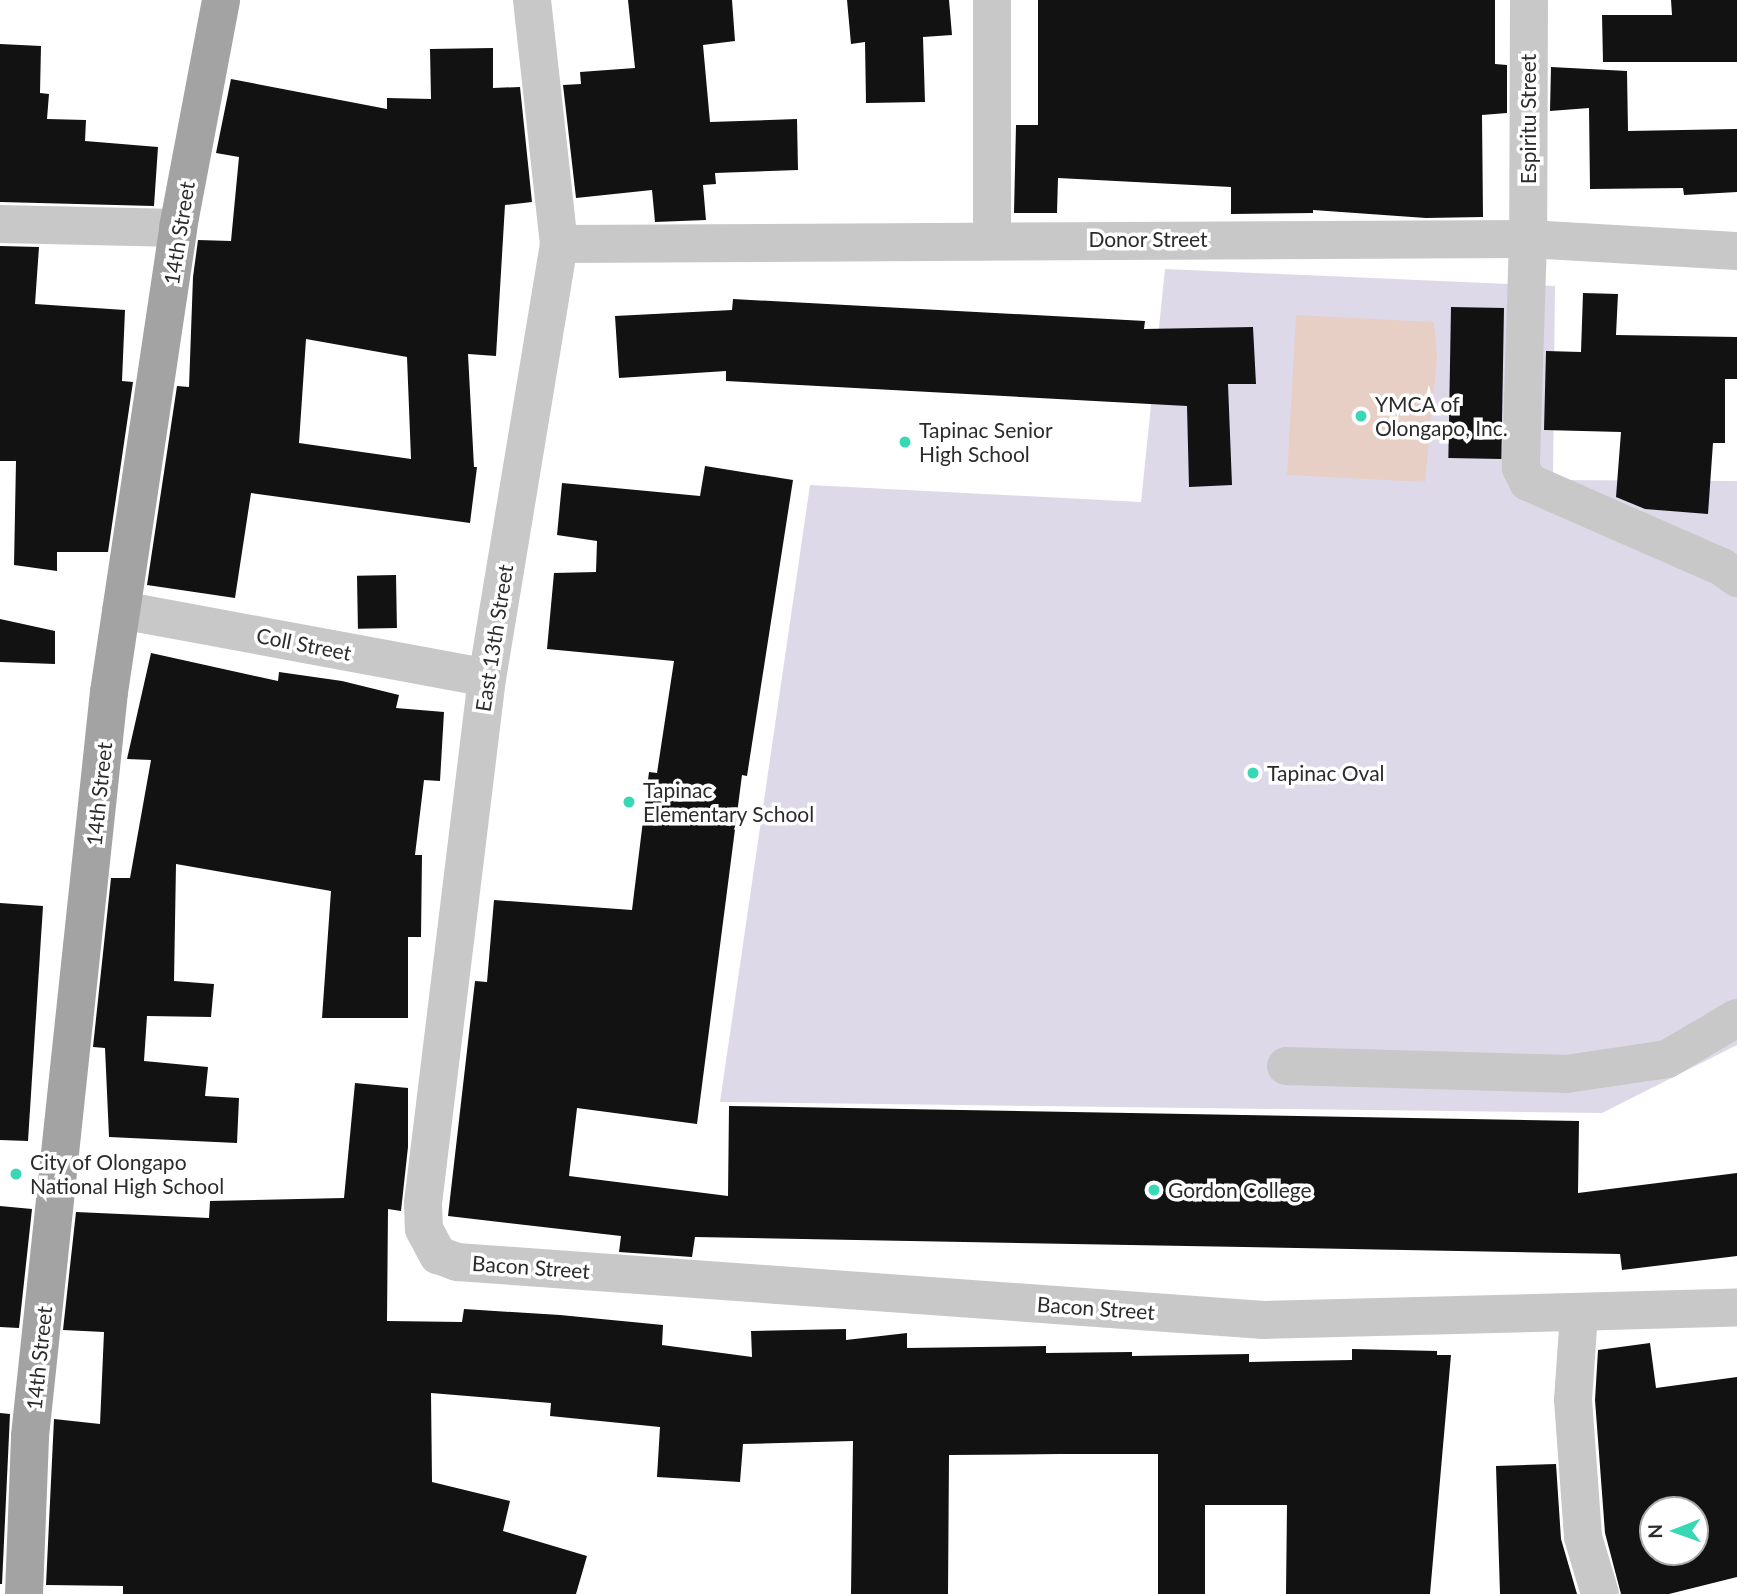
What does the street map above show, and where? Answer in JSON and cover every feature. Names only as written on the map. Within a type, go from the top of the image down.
[{"type":"main road","name":"14th Street","points":[[24,1594],[30,1436],[109,692],[178,228],[221,0]]},
{"type":"street","name":"East 13th Street","points":[[457,1262],[438,1255],[431,1246],[424,1229],[423,1203],[487,678],[559,244],[532,0]]},
{"type":"street","points":[[992,0],[992,240]]},
{"type":"street","name":"Espiritu Street","points":[[1529,0],[1528,239],[1521,468],[1528,482],[1722,567],[1737,578]]},
{"type":"street","points":[[0,224],[178,228]]},
{"type":"street","name":"Donor Street","points":[[559,244],[1528,239],[1737,251]]},
{"type":"street","name":"Coll Street","points":[[121,610],[487,678]]},
{"type":"street","points":[[1286,1066],[1566,1074],[1667,1059],[1737,1018]]},
{"type":"street","name":"Bacon Street","points":[[457,1262],[1264,1320],[1737,1308]]},
{"type":"street","points":[[1578,1314],[1573,1401],[1583,1537],[1600,1594]]},
{"type":"shaded area","name":"Tapinac Oval","points":[[1165,269],[1555,286],[1553,480],[1737,481],[1737,1045],[1602,1113],[720,1102],[810,485],[1141,502]]},
{"type":"shaded area","name":"YMCA of Olongapo, Inc.","points":[[1296,315],[1434,322],[1437,357],[1425,482],[1287,475]]},
{"type":"building","points":[[628,0],[732,0],[735,41],[703,45],[710,122],[797,119],[798,170],[715,173],[716,184],[703,185],[706,220],[655,222],[652,190],[576,198],[563,85],[581,84],[580,72],[635,68]]},
{"type":"building","points":[[847,0],[949,0],[952,35],[923,37],[925,102],[866,103],[865,42],[851,44]]},
{"type":"building","points":[[1038,0],[1495,0],[1495,64],[1507,65],[1507,113],[1482,115],[1483,217],[1426,218],[1313,210],[1313,213],[1231,214],[1231,187],[1058,178],[1057,213],[1014,213],[1016,125],[1038,125]]},
{"type":"building","points":[[1671,0],[1737,0],[1737,62],[1603,62],[1602,15],[1672,15]]},
{"type":"building","points":[[0,44],[41,46],[40,93],[49,94],[47,119],[86,120],[85,141],[158,147],[154,206],[0,202]]},
{"type":"building","points":[[493,48],[493,88],[520,87],[532,202],[505,205],[496,356],[468,354],[474,467],[477,467],[470,523],[251,493],[235,598],[147,585],[177,386],[189,387],[193,277],[198,240],[231,241],[239,157],[216,153],[231,79],[387,109],[387,98],[431,99],[430,49]],"holes":[[[306,339],[407,357],[411,459],[299,443]]]},
{"type":"building","points":[[1551,67],[1627,71],[1628,131],[1737,129],[1737,192],[1684,195],[1683,188],[1590,189],[1589,108],[1550,111]]},
{"type":"building","points":[[0,246],[39,247],[35,304],[125,310],[122,381],[133,382],[108,552],[57,552],[57,571],[14,565],[16,461],[0,461]]},
{"type":"building","points":[[1583,293],[1618,294],[1616,335],[1737,337],[1737,379],[1725,379],[1725,443],[1713,443],[1708,514],[1645,509],[1616,497],[1621,432],[1544,430],[1546,351],[1581,352]]},
{"type":"building","points":[[733,299],[1145,321],[1144,329],[1253,327],[1256,384],[1228,384],[1232,485],[1189,487],[1187,406],[726,381],[726,371],[619,378],[615,316],[732,310]]},
{"type":"building","points":[[1451,307],[1504,308],[1501,459],[1448,458]]},
{"type":"building","points":[[705,466],[793,480],[747,776],[742,775],[697,1124],[577,1108],[569,1176],[728,1196],[729,1106],[1579,1121],[1578,1193],[1737,1173],[1737,1256],[1622,1270],[1620,1254],[695,1237],[692,1257],[619,1252],[621,1236],[448,1216],[475,981],[487,982],[494,900],[632,910],[649,772],[657,773],[674,661],[547,649],[554,573],[596,572],[597,541],[557,535],[562,483],[700,496]]},
{"type":"building","points":[[396,575],[397,628],[358,629],[357,576]]},
{"type":"building","points":[[0,619],[55,631],[55,664],[0,662]]},
{"type":"building","points":[[151,653],[278,681],[279,672],[342,681],[399,695],[396,708],[444,712],[440,781],[424,780],[415,855],[422,855],[421,937],[408,937],[408,1018],[322,1018],[331,891],[176,864],[174,981],[214,984],[211,1017],[147,1016],[144,1061],[208,1067],[205,1096],[239,1098],[237,1143],[109,1137],[105,1048],[93,1047],[111,878],[130,878],[151,760],[127,759]]},
{"type":"building","points":[[0,903],[43,906],[28,1141],[0,1140]]},
{"type":"building","points":[[355,1083],[408,1088],[408,1147],[401,1211],[388,1209],[387,1321],[462,1322],[464,1309],[663,1325],[662,1345],[752,1357],[751,1331],[846,1329],[846,1340],[907,1333],[907,1348],[1046,1346],[1046,1353],[1132,1352],[1132,1356],[1249,1354],[1249,1362],[1352,1360],[1352,1349],[1437,1351],[1437,1355],[1451,1355],[1430,1594],[1286,1594],[1287,1505],[1205,1505],[1205,1594],[1158,1594],[1158,1454],[1060,1454],[949,1455],[948,1594],[851,1594],[853,1441],[743,1444],[740,1482],[657,1477],[660,1427],[550,1416],[551,1403],[431,1393],[432,1482],[510,1501],[503,1531],[587,1556],[576,1594],[123,1594],[123,1586],[46,1585],[54,1419],[100,1424],[104,1332],[63,1330],[76,1212],[209,1218],[210,1201],[344,1198]]},
{"type":"building","points":[[0,1206],[32,1209],[19,1328],[0,1327]]},
{"type":"building","points":[[1650,1343],[1656,1388],[1737,1377],[1737,1577],[1669,1594],[1621,1594],[1605,1533],[1595,1400],[1598,1350]]},
{"type":"building","points":[[0,1413],[10,1414],[2,1584],[0,1584]]},
{"type":"building","points":[[1556,1464],[1561,1539],[1577,1594],[1500,1594],[1496,1466]]},
{"type":"place","name":"YMCA of Olongapo, Inc.","points":[[1361,416]]},
{"type":"place","name":"Tapinac Senior High School","points":[[905,442]]},
{"type":"place","name":"Tapinac Oval","points":[[1253,773]]},
{"type":"place","name":"Tapinac Elementary School","points":[[629,802]]},
{"type":"place","name":"City of Olongapo National High School","points":[[16,1174]]},
{"type":"place","name":"Gordon College","points":[[1154,1190]]}]
